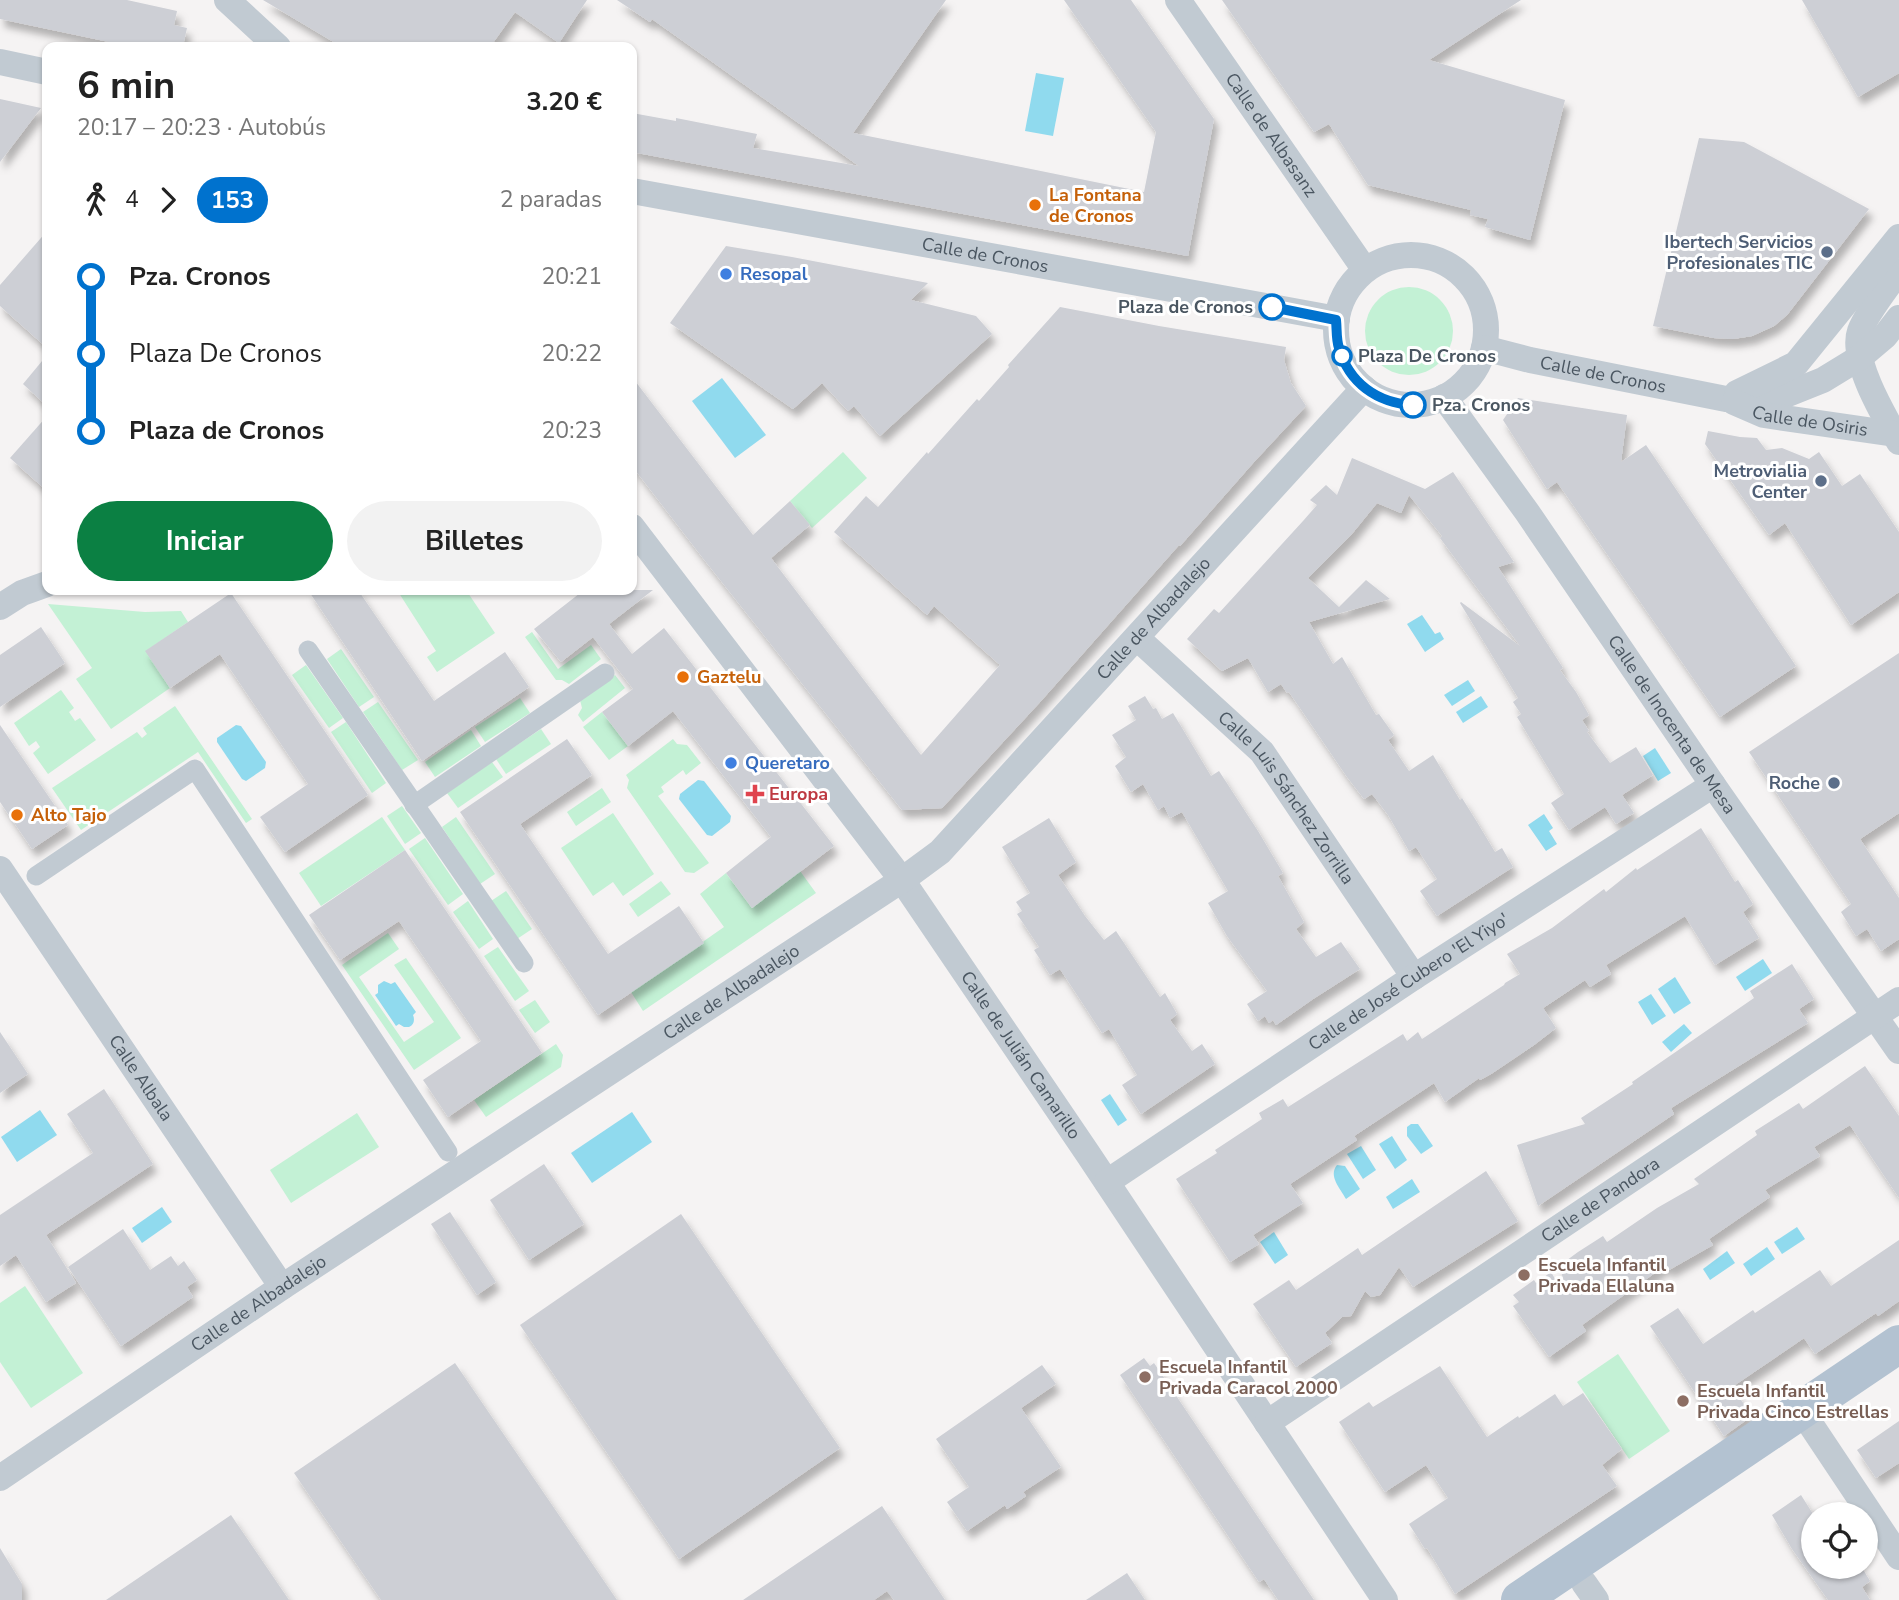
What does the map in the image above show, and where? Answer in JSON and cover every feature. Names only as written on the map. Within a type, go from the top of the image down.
[{"type":"main road","points":[[1580,1594],[1808,1420],[1899,1344]]},
{"type":"main road","points":[[1520,1600],[1808,1420],[1899,1376]]},
{"type":"street","points":[[225,0],[247,42]]},
{"type":"street","points":[[225,0],[272,42]]},
{"type":"street","name":"Calle de Albasanz","points":[[1178,0],[1366,270]]},
{"type":"street","points":[[0,62],[42,71]]},
{"type":"street","name":"Calle de Cronos","points":[[637,192],[1336,320]]},
{"type":"street","points":[[1726,399],[1796,364],[1899,237]]},
{"type":"street","points":[[1408,254],[1432,257],[1452,267],[1469,282],[1481,302],[1486,325],[1484,348],[1476,368],[1462,385],[1444,397],[1429,402],[1398,404],[1382,399],[1364,388],[1347,369],[1338,345],[1336,320],[1342,300],[1352,284],[1366,270],[1386,259],[1408,254]]},
{"type":"street","points":[[1859,358],[1857,341],[1861,328],[1899,271]]},
{"type":"street","name":"Calle de Cronos","points":[[1484,348],[1530,360],[1726,399],[1783,396],[1823,380],[1859,358],[1885,336],[1899,318]]},
{"type":"street","name":"Calle de Osiris","points":[[1859,358],[1897,438]]},
{"type":"street","name":"Calle de Albadalejo","points":[[0,1478],[282,1287],[902,880],[940,852],[1364,388]]},
{"type":"street","name":"Calle de Inocenta de Mesa","points":[[1444,397],[1527,512],[1899,1051]]},
{"type":"street","name":"Calle de Osiris","points":[[1726,399],[1764,415],[1897,438]]},
{"type":"street","name":"Calle de Julián Camarillo","points":[[637,534],[902,880],[1385,1600]]},
{"type":"street","points":[[0,607],[22,593],[42,586]]},
{"type":"street","name":"Calle Luis Sánchez Zorrilla","points":[[1137,638],[1262,752],[1414,977]]},
{"type":"street","points":[[308,650],[524,963]]},
{"type":"street","points":[[415,805],[605,673]]},
{"type":"street","points":[[36,876],[195,769],[449,1152]]},
{"type":"street","name":"Calle de José Cubero 'El Yiyo'","points":[[1107,1182],[1414,977],[1713,785]]},
{"type":"street","name":"Calle Albala","points":[[0,869],[282,1287]]},
{"type":"street","name":"Calle de Pandora","points":[[1267,1423],[1899,1000]]},
{"type":"street","points":[[1808,1420],[1899,1557]]},
{"type":"green space","points":[[1409,287],[1426,290],[1440,300],[1450,314],[1453,331],[1450,348],[1440,362],[1426,372],[1409,375],[1392,372],[1378,362],[1368,348],[1365,331],[1368,314],[1378,300],[1392,290]]},
{"type":"green space","points":[[843,452],[867,478],[812,528],[790,501]]},
{"type":"green space","points":[[400,595],[469,595],[495,633],[437,672],[427,657],[436,651]]},
{"type":"green space","points":[[48,604],[145,612],[181,611],[188,622],[146,651],[170,688],[111,729],[76,679],[92,668]]},
{"type":"green space","points":[[532,632],[558,669],[591,645],[601,659],[569,684],[556,680],[525,637]]},
{"type":"green space","points":[[341,649],[374,697],[359,707],[327,659]]},
{"type":"green space","points":[[306,665],[343,718],[329,728],[292,675]]},
{"type":"green space","points":[[615,675],[625,688],[583,722],[578,715],[582,708],[580,700]]},
{"type":"green space","points":[[61,690],[74,708],[69,712],[75,721],[80,718],[96,740],[48,774],[33,753],[40,747],[36,741],[29,746],[14,723]]},
{"type":"green space","points":[[520,698],[530,713],[485,742],[475,727]]},
{"type":"green space","points":[[378,702],[418,760],[402,770],[363,712]]},
{"type":"green space","points":[[175,706],[252,819],[246,823],[198,752],[81,830],[52,788],[137,732],[142,738],[147,734],[143,728]]},
{"type":"green space","points":[[602,712],[628,746],[609,760],[583,727]]},
{"type":"green space","points":[[346,722],[386,783],[372,793],[331,732]]},
{"type":"green space","points":[[541,729],[551,744],[506,774],[496,759]]},
{"type":"green space","points":[[471,730],[481,746],[435,777],[425,762]]},
{"type":"green space","points":[[673,739],[677,744],[687,745],[701,763],[686,775],[683,770],[661,787],[664,792],[658,796],[709,863],[694,873],[685,872],[627,788],[629,780],[626,775]]},
{"type":"green space","points":[[492,762],[503,777],[458,808],[447,793]]},
{"type":"green space","points":[[602,788],[611,802],[576,826],[567,812]]},
{"type":"green space","points":[[402,806],[421,833],[405,844],[387,816]]},
{"type":"green space","points":[[613,813],[654,874],[623,896],[613,882],[593,896],[561,848]]},
{"type":"green space","points":[[382,817],[405,850],[321,906],[299,873]]},
{"type":"green space","points":[[456,817],[495,874],[480,884],[442,827]]},
{"type":"green space","points":[[425,838],[463,894],[448,905],[409,849]]},
{"type":"green space","points":[[800,871],[816,893],[643,1011],[631,992],[724,927],[700,894],[726,873],[752,908]]},
{"type":"green space","points":[[661,881],[671,894],[638,917],[629,904]]},
{"type":"green space","points":[[506,891],[532,929],[517,939],[491,901]]},
{"type":"green space","points":[[468,901],[493,939],[479,949],[453,912]]},
{"type":"green space","points":[[388,933],[399,949],[359,977],[404,1042],[434,1022],[394,965],[406,958],[461,1038],[414,1070],[342,965]]},
{"type":"green space","points":[[498,947],[529,991],[515,1001],[484,956]]},
{"type":"green space","points":[[535,1000],[550,1022],[535,1033],[519,1010]]},
{"type":"green space","points":[[556,1044],[563,1055],[561,1067],[486,1117],[474,1100]]},
{"type":"green space","points":[[357,1113],[379,1147],[291,1203],[270,1170]]},
{"type":"green space","points":[[25,1286],[83,1373],[31,1408],[0,1362],[0,1303]]},
{"type":"green space","points":[[1618,1354],[1670,1431],[1629,1459],[1577,1382]]},
{"type":"water","points":[[1036,73],[1064,78],[1053,136],[1025,131]]},
{"type":"water","points":[[722,378],[766,435],[735,458],[692,401]]},
{"type":"water","points":[[1422,615],[1435,634],[1440,632],[1444,639],[1425,652],[1407,624]]},
{"type":"water","points":[[1468,680],[1475,691],[1452,706],[1444,695]]},
{"type":"water","points":[[1481,696],[1488,707],[1463,723],[1456,712]]},
{"type":"water","points":[[236,725],[241,726],[266,762],[265,768],[246,781],[217,742],[217,738]]},
{"type":"water","points":[[1655,748],[1671,773],[1658,781],[1643,756]]},
{"type":"water","points":[[698,780],[704,781],[731,816],[730,822],[712,836],[707,835],[679,799],[680,794]]},
{"type":"water","points":[[1544,814],[1553,828],[1549,831],[1557,844],[1546,851],[1528,825]]},
{"type":"water","points":[[1763,959],[1772,973],[1745,991],[1736,977]]},
{"type":"water","points":[[1675,977],[1691,1003],[1674,1014],[1658,989]]},
{"type":"water","points":[[384,981],[391,984],[395,982],[416,1012],[411,1026],[396,1026],[375,995],[378,993],[378,985]]},
{"type":"water","points":[[1651,994],[1666,1016],[1652,1025],[1638,1002]]},
{"type":"water","points":[[1684,1024],[1692,1033],[1671,1052],[1662,1042]]},
{"type":"water","points":[[1110,1094],[1127,1120],[1118,1126],[1101,1100]]},
{"type":"water","points":[[40,1110],[57,1135],[17,1162],[1,1137]]},
{"type":"water","points":[[632,1112],[652,1142],[592,1183],[571,1153]]},
{"type":"water","points":[[1418,1124],[1433,1146],[1421,1154],[1407,1136],[1407,1127]]},
{"type":"water","points":[[1392,1136],[1407,1160],[1395,1169],[1379,1144]]},
{"type":"water","points":[[1361,1146],[1376,1170],[1363,1179],[1347,1154]]},
{"type":"water","points":[[1337,1165],[1345,1166],[1360,1189],[1346,1199],[1334,1178]]},
{"type":"water","points":[[1412,1179],[1420,1192],[1393,1209],[1386,1197]]},
{"type":"water","points":[[162,1207],[172,1222],[142,1243],[132,1228]]},
{"type":"water","points":[[1797,1227],[1805,1239],[1782,1254],[1774,1242]]},
{"type":"water","points":[[1274,1232],[1288,1255],[1275,1264],[1260,1242]]},
{"type":"water","points":[[1767,1247],[1775,1259],[1751,1276],[1743,1264]]},
{"type":"water","points":[[1727,1251],[1735,1263],[1710,1280],[1703,1269]]},
{"type":"building","points":[[0,0],[127,0],[177,11],[174,25],[187,28],[184,42],[109,42],[0,19]]},
{"type":"building","points":[[263,0],[587,0],[560,42],[515,12],[494,42],[334,42]]},
{"type":"building","points":[[617,0],[946,0],[853,133],[1144,192],[1156,132],[1064,0],[1131,0],[1214,119],[1188,256],[637,153],[637,114],[676,121],[676,118],[757,134],[753,148],[859,166],[652,19],[650,22]]},
{"type":"building","points":[[1222,0],[1521,0],[1429,60],[1565,100],[1530,240],[1485,227],[1488,219],[1470,215],[1471,210],[1368,185],[1329,124],[1314,132]]},
{"type":"building","points":[[1802,0],[1899,0],[1899,73],[1858,97]]},
{"type":"building","points":[[0,99],[41,108],[0,162]]},
{"type":"building","points":[[1699,138],[1744,142],[1869,209],[1787,315],[1774,326],[1752,336],[1714,338],[1653,326]]},
{"type":"building","points":[[42,237],[42,344],[0,306],[0,285]]},
{"type":"building","points":[[726,246],[928,283],[911,300],[976,316],[992,334],[880,436],[854,406],[848,411],[822,383],[793,409],[670,323]]},
{"type":"building","points":[[1060,307],[1286,347],[1284,360],[1291,383],[1306,406],[942,808],[902,810],[637,472],[637,384],[753,535],[790,501],[810,525],[771,558],[921,755],[1000,665],[934,606],[927,615],[834,532],[866,496],[878,507],[977,399],[979,401]]},
{"type":"building","points":[[42,361],[42,401],[23,384]]},
{"type":"building","points":[[1518,398],[1627,415],[1621,462],[1646,445],[1796,666],[1720,717],[1557,482],[1547,489],[1503,420]]},
{"type":"building","points":[[42,422],[42,487],[10,458]]},
{"type":"building","points":[[1708,431],[1757,438],[1766,450],[1782,448],[1809,459],[1819,452],[1842,486],[1860,474],[1899,532],[1899,592],[1851,625],[1785,523],[1769,535],[1705,444]]},
{"type":"building","points":[[1352,458],[1425,489],[1453,472],[1514,562],[1498,567],[1563,668],[1560,670],[1589,715],[1582,720],[1589,731],[1587,732],[1610,763],[1636,747],[1653,775],[1622,795],[1634,813],[1616,824],[1605,807],[1569,830],[1551,803],[1564,794],[1517,717],[1521,714],[1513,702],[1518,698],[1460,603],[1520,646],[1440,538],[1442,536],[1409,495],[1401,513],[1377,503],[1351,535],[1308,578],[1339,607],[1366,580],[1390,599],[1309,622],[1333,664],[1342,657],[1376,715],[1379,714],[1394,735],[1388,740],[1409,771],[1433,755],[1495,852],[1502,848],[1513,867],[1437,916],[1420,891],[1437,879],[1416,847],[1409,851],[1372,794],[1364,799],[1289,692],[1287,693],[1281,684],[1268,692],[1248,658],[1222,671],[1187,639],[1214,609],[1219,613],[1303,521],[1317,505],[1310,500],[1326,485],[1337,495]]},
{"type":"building","points":[[637,590],[653,590],[609,624],[632,654],[664,628],[834,846],[752,908],[726,873],[771,837],[673,711],[628,746],[602,712],[633,689],[593,637],[561,662],[534,629],[578,595],[637,595]]},
{"type":"building","points":[[228,595],[232,595],[368,795],[285,852],[260,817],[308,784],[220,654],[170,688],[145,651]]},
{"type":"building","points":[[311,595],[361,595],[434,701],[505,652],[529,687],[422,761]]},
{"type":"building","points":[[41,627],[65,663],[0,707],[0,655]]},
{"type":"building","name":"Roche","points":[[1899,653],[1899,813],[1860,839],[1899,898],[1899,939],[1881,951],[1867,929],[1856,936],[1841,912],[1851,904],[1749,752]]},
{"type":"building","points":[[1145,696],[1162,719],[1173,713],[1211,776],[1219,771],[1283,873],[1278,876],[1304,922],[1296,929],[1316,957],[1341,942],[1360,969],[1276,1025],[1273,1020],[1269,1023],[1265,1016],[1258,1021],[1247,1004],[1267,991],[1227,936],[1208,903],[1228,891],[1182,812],[1170,818],[1164,806],[1158,810],[1143,784],[1131,792],[1115,766],[1126,757],[1112,735],[1136,720],[1128,706]]},
{"type":"building","points":[[0,725],[68,825],[32,849],[0,802]]},
{"type":"building","points":[[567,739],[592,775],[520,824],[608,954],[679,906],[704,943],[598,1015],[460,812]]},
{"type":"building","points":[[1049,818],[1076,862],[1058,875],[1085,916],[1104,940],[1116,931],[1160,997],[1165,993],[1177,1014],[1170,1020],[1192,1051],[1202,1044],[1215,1064],[1141,1114],[1122,1085],[1137,1075],[1109,1029],[1102,1033],[1060,969],[1050,975],[1034,950],[1039,947],[1017,914],[1022,911],[1016,902],[1030,893],[1002,847]]},
{"type":"building","points":[[1701,828],[1735,882],[1738,880],[1753,904],[1743,912],[1759,938],[1715,965],[1685,916],[1606,965],[1611,974],[1590,987],[1585,980],[1543,1008],[1556,1028],[1534,1045],[1445,1102],[1434,1083],[1354,1136],[1357,1140],[1290,1184],[1303,1203],[1253,1235],[1259,1244],[1230,1262],[1176,1179],[1217,1153],[1215,1150],[1262,1119],[1259,1113],[1283,1099],[1288,1107],[1403,1034],[1407,1041],[1418,1032],[1422,1039],[1504,985],[1520,974],[1507,954],[1552,928],[1604,889],[1606,892],[1636,868],[1637,870]]},
{"type":"building","points":[[405,850],[542,1053],[448,1117],[423,1080],[481,1041],[399,921],[340,960],[309,915]]},
{"type":"building","points":[[1792,964],[1814,999],[1799,1009],[1808,1023],[1671,1108],[1674,1114],[1538,1206],[1517,1145],[1585,1124],[1581,1118],[1754,998],[1750,991]]},
{"type":"building","points":[[0,1032],[28,1074],[0,1093]]},
{"type":"building","points":[[1865,1066],[1899,1116],[1899,1198],[1850,1125],[1814,1147],[1820,1156],[1765,1190],[1770,1197],[1709,1239],[1713,1245],[1669,1270],[1666,1265],[1582,1325],[1586,1331],[1549,1357],[1513,1306],[1519,1302],[1513,1295],[1551,1272],[1558,1284],[1564,1281],[1559,1266],[1578,1252],[1603,1236],[1607,1242],[1699,1184],[1694,1179],[1757,1135],[1755,1131],[1799,1103],[1803,1109]]},
{"type":"building","points":[[104,1089],[153,1164],[46,1235],[76,1283],[46,1302],[16,1255],[0,1266],[0,1215],[93,1153],[67,1114]]},
{"type":"building","points":[[544,1164],[584,1224],[529,1260],[490,1200]]},
{"type":"building","points":[[1486,1171],[1518,1221],[1413,1287],[1399,1267],[1380,1295],[1371,1297],[1365,1291],[1351,1316],[1342,1317],[1325,1333],[1332,1343],[1296,1367],[1253,1304],[1289,1280],[1296,1290],[1358,1248],[1362,1255]]},
{"type":"building","points":[[450,1212],[496,1282],[477,1295],[431,1224]]},
{"type":"building","points":[[681,1214],[840,1448],[679,1559],[520,1325]]},
{"type":"building","points":[[123,1229],[150,1270],[171,1256],[178,1266],[184,1261],[197,1280],[187,1287],[193,1297],[121,1346],[68,1267]]},
{"type":"building","points":[[1899,1240],[1899,1301],[1878,1316],[1876,1313],[1815,1354],[1804,1338],[1732,1387],[1752,1416],[1724,1436],[1650,1326],[1678,1308],[1703,1344],[1820,1270],[1831,1286]]},
{"type":"building","points":[[1144,1358],[1150,1366],[1154,1363],[1314,1600],[1278,1600],[1264,1579],[1259,1582],[1120,1375]]},
{"type":"building","points":[[455,1363],[617,1600],[381,1600],[294,1473]]},
{"type":"building","points":[[1042,1365],[1056,1384],[1021,1408],[1061,1467],[1023,1492],[1026,1496],[1007,1509],[1005,1505],[967,1531],[947,1502],[969,1487],[936,1439]]},
{"type":"building","points":[[1440,1366],[1487,1437],[1555,1394],[1563,1406],[1583,1393],[1622,1449],[1602,1465],[1617,1486],[1455,1594],[1409,1524],[1448,1498],[1426,1465],[1385,1492],[1339,1422],[1369,1402],[1373,1407]]},
{"type":"building","points":[[1899,1421],[1899,1463],[1876,1478],[1857,1450]]},
{"type":"building","points":[[1801,1495],[1805,1502],[1801,1502],[1801,1562],[1792,1549],[1772,1515]]},
{"type":"building","points":[[882,1506],[945,1600],[894,1600],[887,1591],[874,1600],[743,1600]]},
{"type":"building","points":[[231,1515],[289,1600],[106,1600]]},
{"type":"building","points":[[0,1548],[22,1584],[22,1600],[0,1600]]},
{"type":"building","points":[[1127,1573],[1145,1600],[1086,1600]]},
{"type":"building","points":[[1813,1579],[1870,1581],[1862,1587],[1870,1600],[1828,1600]]},
{"type":"bus line","name":"153","points":[[1272,307],[1336,320],[1338,345],[1347,369],[1364,388],[1382,399],[1413,405]]},
{"type":"place","name":"La Fontana de Cronos","points":[[1035,205]]},
{"type":"place","name":"Ibertech Servicios Profesionales TIC","points":[[1827,252]]},
{"type":"place","name":"Resopal","points":[[726,274]]},
{"type":"place","name":"Plaza de Cronos","points":[[1272,307]]},
{"type":"place","name":"Plaza De Cronos","points":[[1342,356]]},
{"type":"place","name":"Pza. Cronos","points":[[1413,405]]},
{"type":"place","name":"Metrovialia Center","points":[[1821,481]]},
{"type":"place","name":"Gaztelu","points":[[683,677]]},
{"type":"place","name":"Queretaro","points":[[731,763]]},
{"type":"place","name":"Roche","points":[[1834,783]]},
{"type":"place","name":"Europa","points":[[755,794]]},
{"type":"place","name":"Alto Tajo","points":[[17,815]]},
{"type":"place","name":"Escuela Infantil Privada Ellaluna","points":[[1524,1275]]},
{"type":"place","name":"Escuela Infantil Privada Caracol 2000","points":[[1145,1377]]},
{"type":"place","name":"Escuela Infantil Privada Cinco Estrellas","points":[[1683,1401]]}]
